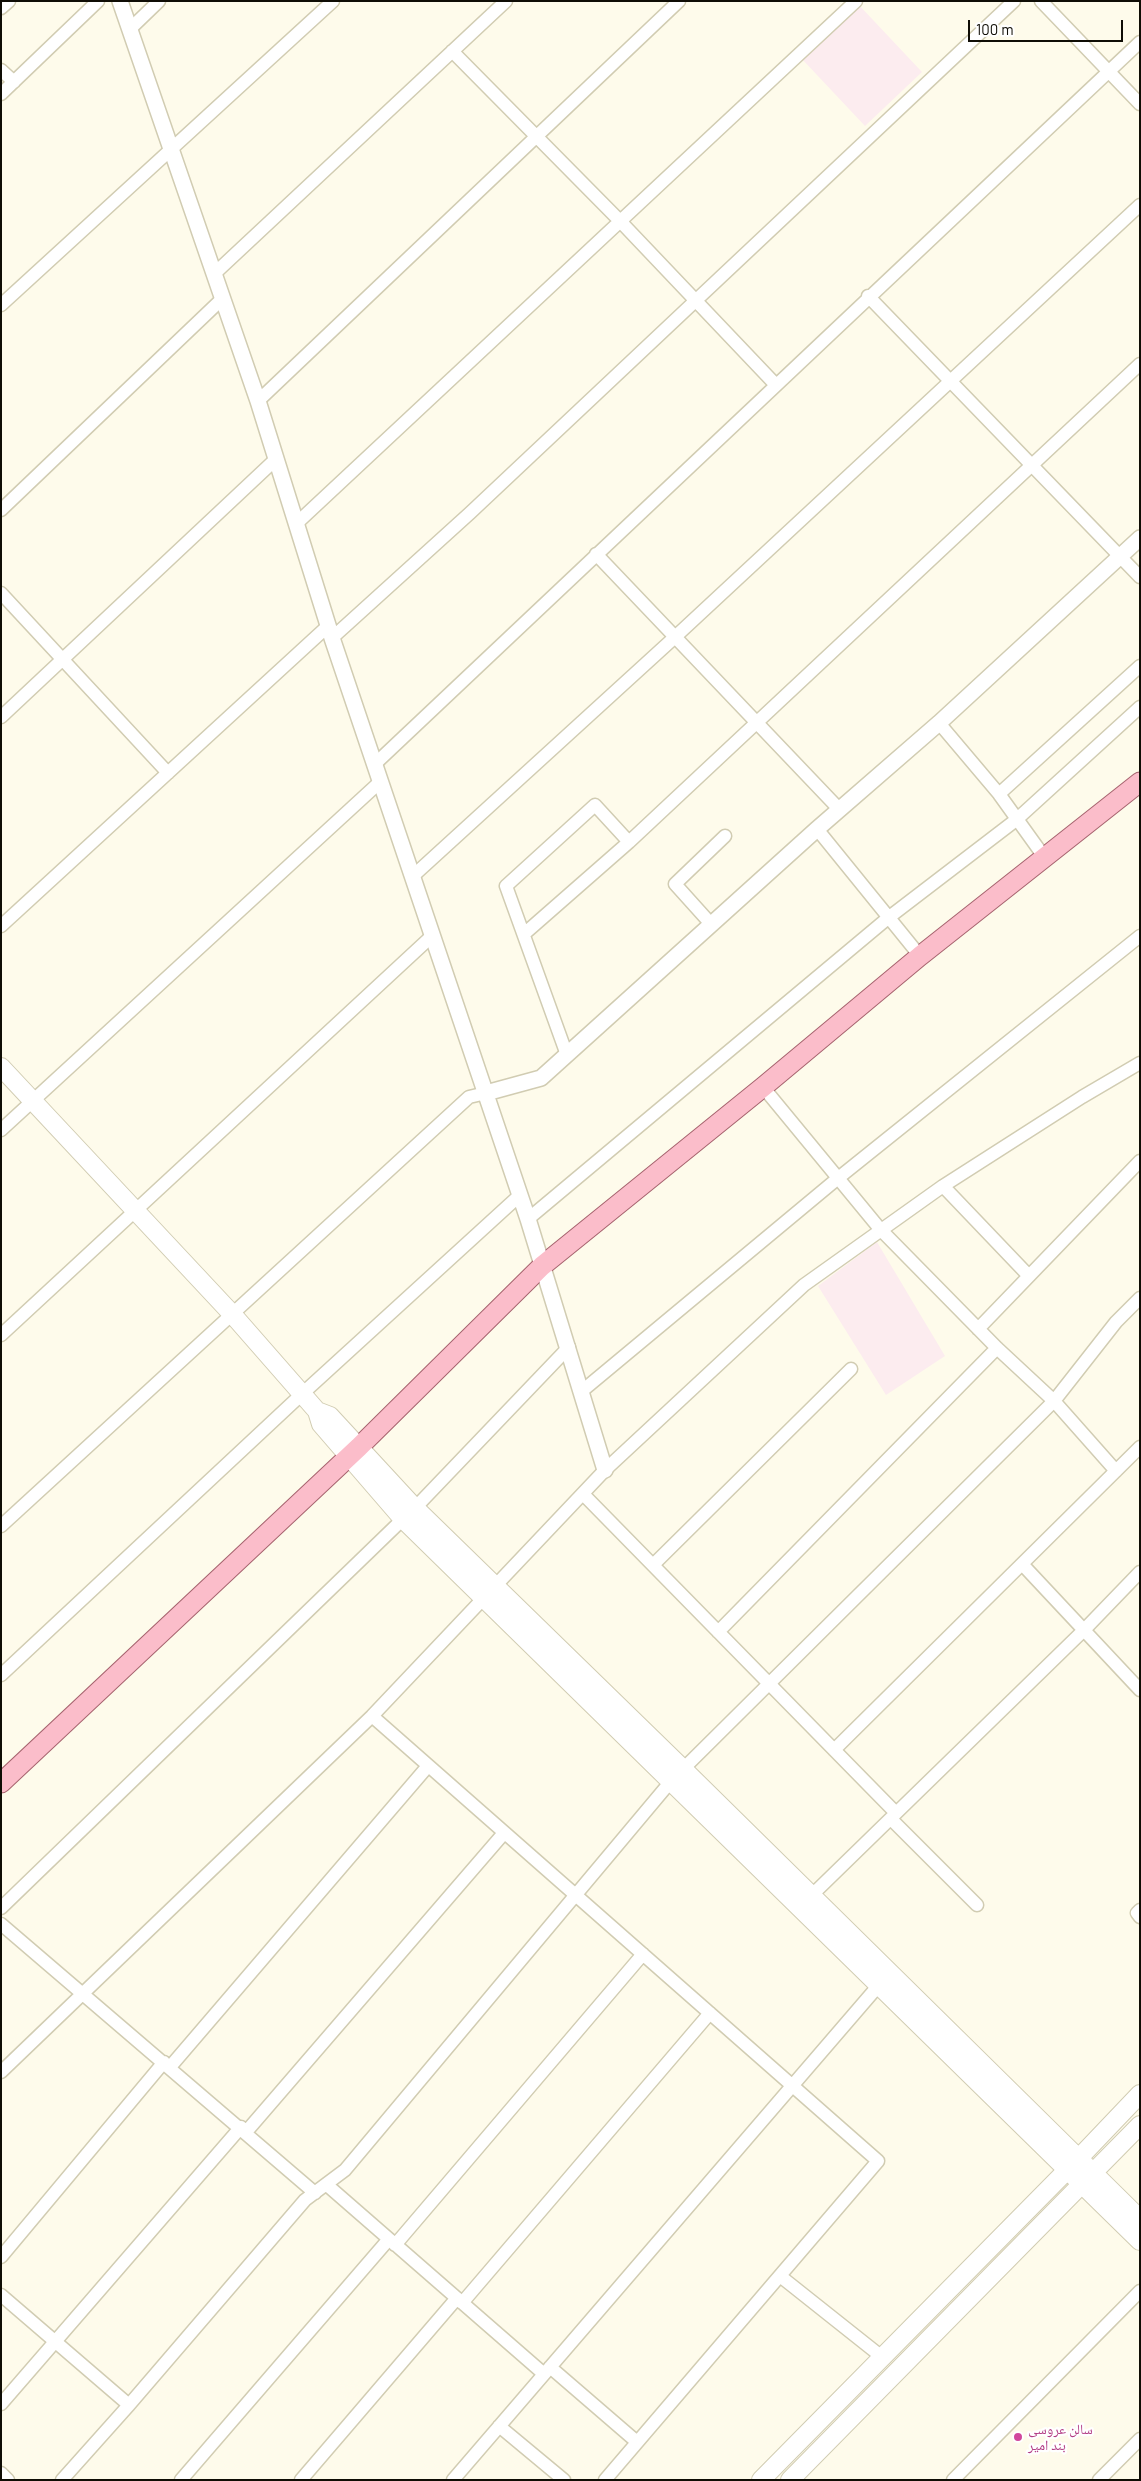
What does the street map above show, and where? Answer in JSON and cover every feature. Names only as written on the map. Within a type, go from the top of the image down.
[{"type":"main road","points":[[1,1783],[354,1451],[542,1266],[763,1087],[920,956],[1140,782]]},
{"type":"main road","points":[[1,1068],[233,1315],[317,1411],[321,1424],[354,1451],[409,1513],[677,1774],[811,1896],[1072,2165]]},
{"type":"main road","points":[[677,1774],[879,1985],[1088,2180],[1140,2219]]},
{"type":"main road","points":[[761,2480],[1140,2094]]},
{"type":"main road","points":[[796,2478],[1140,2125]]},
{"type":"main road","points":[[1088,2180],[1140,2241]]},
{"type":"street","points":[[1,8],[9,1]]},
{"type":"street","points":[[1,94],[98,1]]},
{"type":"street","points":[[120,1],[258,401],[330,632],[376,763],[528,1219],[569,1347],[605,1470]]},
{"type":"street","points":[[130,29],[159,1]]},
{"type":"street","points":[[1,305],[333,1]]},
{"type":"street","points":[[214,274],[506,1]]},
{"type":"street","points":[[258,401],[679,1]]},
{"type":"street","points":[[296,523],[856,1]]},
{"type":"street","points":[[1,926],[168,773],[470,513],[1014,1]]},
{"type":"street","points":[[1041,1],[1140,104]]},
{"type":"street","points":[[376,763],[868,296],[1140,42]]},
{"type":"street","points":[[452,52],[620,221],[775,384]]},
{"type":"street","points":[[1,70],[14,82]]},
{"type":"street","points":[[413,876],[675,637],[1140,205]]},
{"type":"street","points":[[868,296],[1140,577]]},
{"type":"street","points":[[1,510],[222,299]]},
{"type":"street","points":[[524,934],[629,842],[1140,364]]},
{"type":"street","points":[[1,717],[276,460]]},
{"type":"street","points":[[1,1526],[110,1424],[233,1315],[469,1097],[541,1078],[817,829],[939,724],[1140,538]]},
{"type":"street","points":[[596,554],[840,810]]},
{"type":"street","points":[[1,593],[168,773]]},
{"type":"street","points":[[999,794],[1140,666]]},
{"type":"street","points":[[528,1219],[888,918],[1016,820],[1140,707]]},
{"type":"street","points":[[939,724],[999,794],[1045,858]]},
{"type":"street","points":[[1,1130],[381,780]]},
{"type":"street","points":[[567,1055],[506,886],[595,806],[629,842]]},
{"type":"street","points":[[817,829],[920,956]]},
{"type":"street","points":[[711,924],[675,884],[725,836]]},
{"type":"street","points":[[1,1335],[433,935]]},
{"type":"street","points":[[582,1391],[837,1179],[1140,936]]},
{"type":"street","points":[[1,2072],[372,1716],[605,1470],[804,1285],[880,1229],[944,1186],[1082,1097],[1140,1063]]},
{"type":"street","points":[[763,1087],[880,1229],[996,1348],[1054,1401],[1116,1471]]},
{"type":"street","points":[[978,1329],[1140,1161]]},
{"type":"street","points":[[944,1186],[1028,1275]]},
{"type":"street","points":[[1,1675],[302,1394],[520,1195]]},
{"type":"street","points":[[62,2480],[305,2200],[345,2170],[574,1894],[677,1774],[1054,1401],[1116,1322],[1140,1298]]},
{"type":"street","points":[[1,1908],[409,1513],[569,1347]]},
{"type":"street","points":[[718,1632],[996,1348]]},
{"type":"street","points":[[652,1565],[852,1370]]},
{"type":"street","points":[[834,1750],[1140,1447]]},
{"type":"street","points":[[583,1494],[834,1750],[977,1905]]},
{"type":"street","points":[[1022,1564],[1140,1690]]},
{"type":"street","points":[[811,1896],[1084,1630],[1140,1572]]},
{"type":"street","points":[[372,1716],[878,2160],[605,2480]]},
{"type":"street","points":[[1,2256],[428,1766]]},
{"type":"street","points":[[1,2404],[504,1833]]},
{"type":"street","points":[[1140,1910],[1137,1913],[1140,1916]]},
{"type":"street","points":[[1,1924],[316,2193]]},
{"type":"street","points":[[181,2480],[643,1954]]},
{"type":"street","points":[[453,2480],[879,1985]]},
{"type":"street","points":[[301,2480],[460,2301],[710,2013]]},
{"type":"street","points":[[327,2185],[460,2301],[637,2442]]},
{"type":"street","points":[[780,2276],[882,2358]]},
{"type":"street","points":[[953,2480],[1140,2291]]},
{"type":"street","points":[[1,2295],[129,2405]]},
{"type":"street","points":[[499,2426],[564,2480]]},
{"type":"street","points":[[1099,2480],[1140,2439]]},
{"type":"street","points":[[1,2472],[8,2480]]},
{"type":"shaded area","points":[[858,4],[922,72],[865,126],[801,58]]},
{"type":"shaded area","points":[[877,1242],[945,1356],[886,1395],[818,1286]]},
{"type":"place","name":"سالن عروسی بند امیر","points":[[1018,2437]]}]
